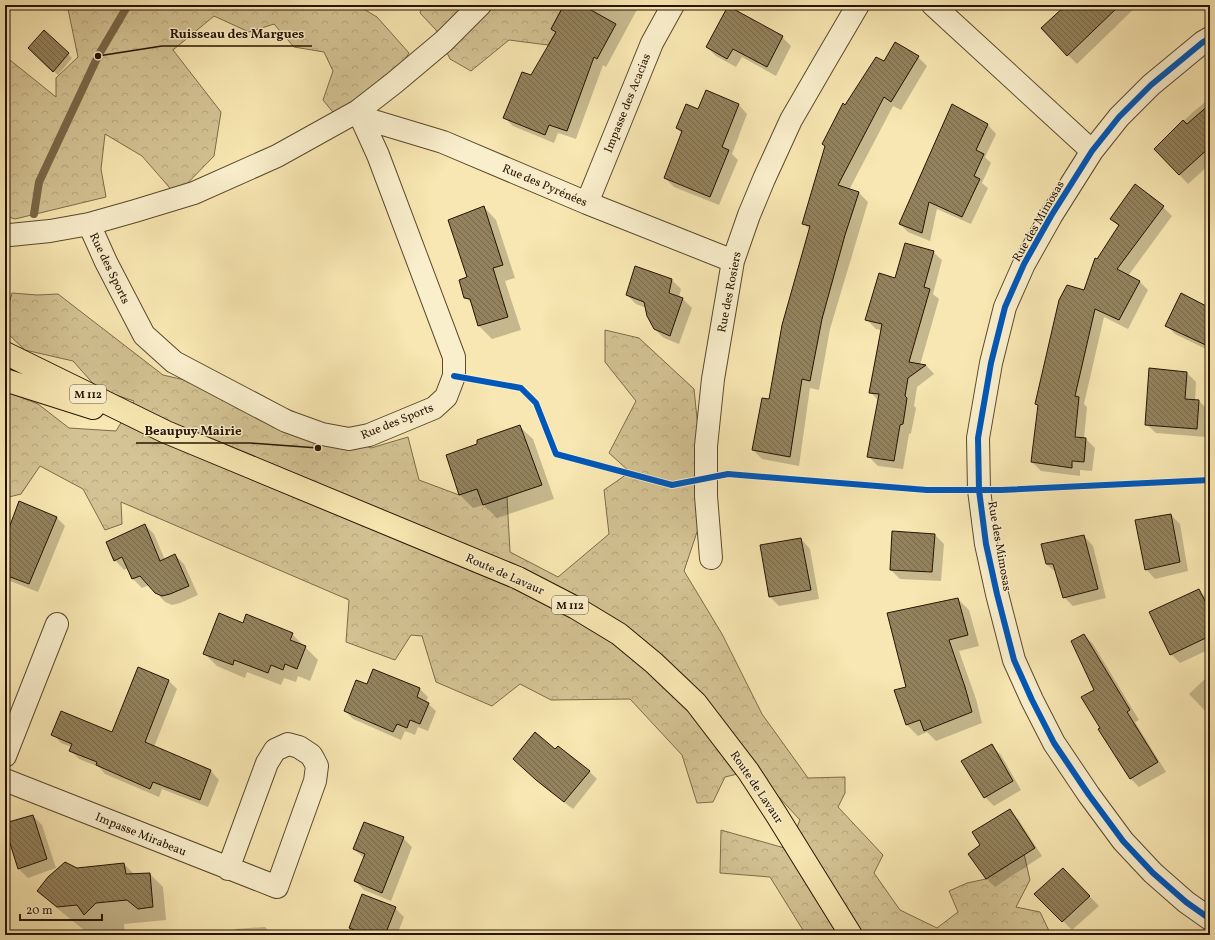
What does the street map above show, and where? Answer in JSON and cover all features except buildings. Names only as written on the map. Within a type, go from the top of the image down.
[{"type":"main road","name":"Route de Lavaur","points":[[5,353],[166,432],[518,578],[576,608],[620,634],[654,663],[696,703],[748,771],[851,935]]},
{"type":"main road","name":"Route de Lavaur","points":[[5,380],[166,432]]},
{"type":"street","points":[[5,235],[10,236],[50,231],[89,224],[194,193],[277,156],[358,110],[394,83],[444,41],[480,5]]},
{"type":"street","name":"Impasse des Acacias","points":[[587,203],[652,43],[673,5]]},
{"type":"street","name":"Rue des Rosiers","points":[[711,558],[706,496],[706,446],[713,379],[734,261],[749,215],[792,120],[858,5]]},
{"type":"street","points":[[933,5],[1092,151]]},
{"type":"street","name":"Rue des Mimosas","points":[[1210,38],[1151,85],[1119,117],[1092,151],[1051,216],[1024,264],[1004,314],[991,363],[978,438],[979,490],[986,544],[1014,660],[1032,700],[1054,742],[1089,795],[1124,841],[1153,872],[1186,902],[1210,919]]},
{"type":"street","name":"Rue des Pyrénées","points":[[358,110],[370,120],[443,142],[587,203],[734,261]]},
{"type":"street","name":"Rue des Sports","points":[[89,224],[106,262],[144,335],[174,362],[286,421],[322,434],[349,439],[369,435],[434,408],[446,397],[454,376],[454,357],[378,155],[358,110]]},
{"type":"street","points":[[5,756],[56,624]]},
{"type":"street","name":"Impasse Mirabeau","points":[[5,780],[276,887],[315,781],[317,766],[311,755],[288,744],[275,750],[267,763],[228,868]]},
{"type":"green space","points":[[71,5],[357,5],[377,17],[409,53],[390,84],[337,117],[323,100],[333,71],[324,52],[294,47],[274,24],[249,32],[214,16],[173,50],[221,112],[214,156],[176,195],[142,156],[105,134],[101,169],[106,197],[15,219],[5,216],[5,56],[56,97],[56,78],[78,57],[68,9]]},
{"type":"green space","points":[[422,5],[560,5],[562,8],[551,29],[556,32],[548,45],[509,40],[471,71],[450,59],[436,30],[420,13]]},
{"type":"green space","points":[[12,293],[37,295],[58,294],[163,375],[241,393],[261,421],[288,409],[371,448],[408,437],[419,480],[459,495],[477,489],[483,505],[507,497],[510,552],[558,577],[609,534],[604,490],[630,472],[609,453],[636,401],[605,362],[605,330],[639,338],[694,389],[704,511],[684,571],[722,634],[762,714],[808,778],[845,777],[845,793],[838,807],[883,855],[874,873],[900,910],[937,928],[958,912],[949,891],[967,883],[986,879],[1024,854],[1030,880],[1016,907],[1040,912],[1051,935],[806,935],[770,877],[720,873],[721,830],[788,849],[800,820],[754,770],[725,777],[713,802],[697,803],[682,755],[630,699],[551,700],[520,684],[492,706],[436,682],[422,636],[411,635],[395,660],[346,642],[349,600],[121,502],[122,524],[105,530],[83,489],[40,466],[21,494],[5,498],[5,391],[38,404],[69,428],[116,431],[134,401],[98,389],[73,361],[25,350],[5,331],[5,319]]},
{"type":"waterway","points":[[34,214],[39,182],[98,56],[128,5]]},
{"type":"cycle path","points":[[1210,38],[1203,42],[1151,85],[1119,117],[1092,151],[1051,216],[1024,264],[1005,307],[991,363],[978,438],[979,490],[986,544],[1014,660],[1032,700],[1054,743],[1089,795],[1123,841],[1153,873],[1186,902],[1210,919]]},
{"type":"cycle path","points":[[454,376],[521,388],[536,403],[556,454],[672,485],[728,474],[927,490],[1001,490],[1210,480]]},
{"type":"place","name":"Ruisseau des Margues","points":[[98,56]]},
{"type":"place","name":"Beaupuy Mairie","points":[[318,448]]}]
